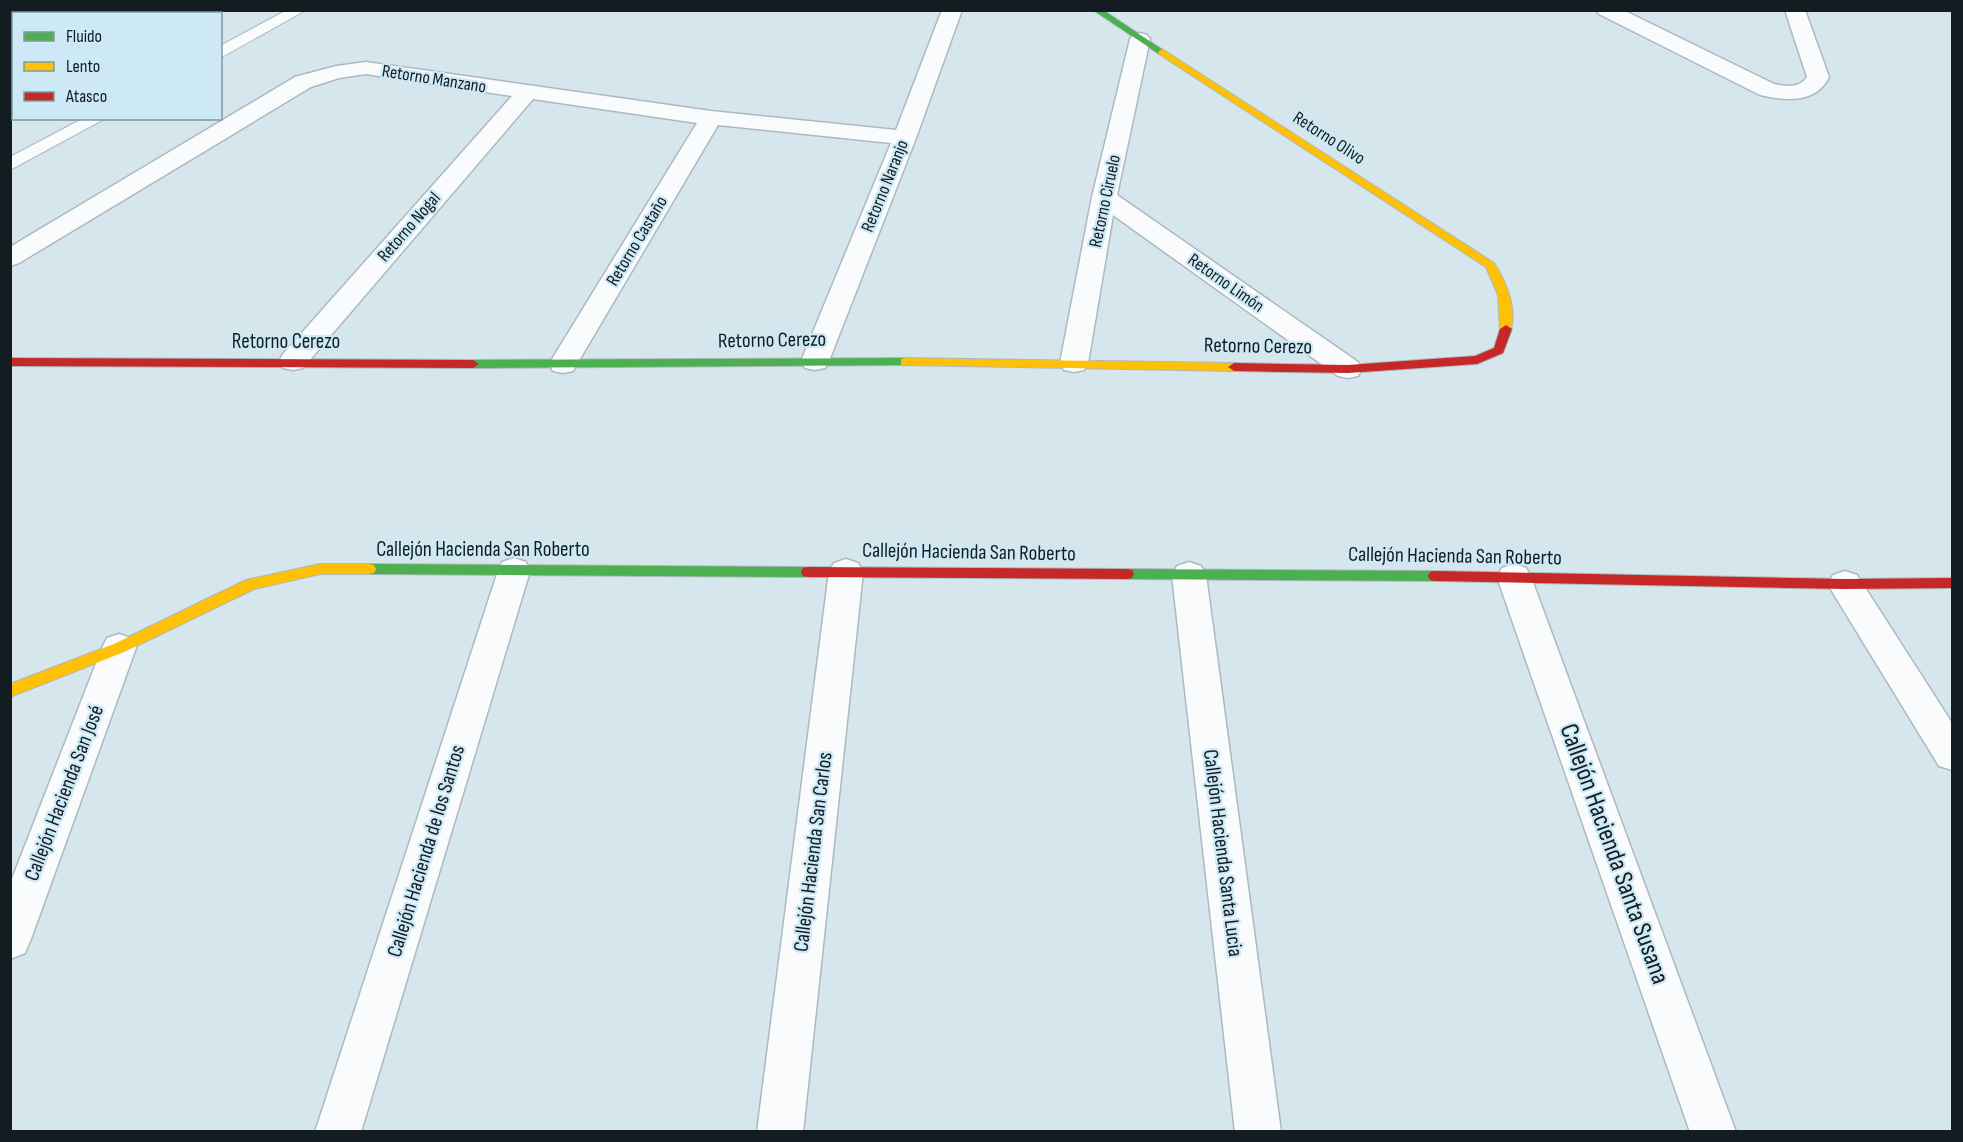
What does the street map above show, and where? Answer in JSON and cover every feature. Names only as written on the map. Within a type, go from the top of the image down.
[{"type":"street","name":"Retorno Naranjo","points":[[815,360],[905,138],[952,10]]},
{"type":"street","name":"Retorno Olivo","points":[[1097,10],[1484,260],[1500,278],[1505,292],[1508,321]]},
{"type":"street","points":[[1606,10],[1768,90],[1788,92],[1806,90],[1816,83],[1818,77],[1795,10]]},
{"type":"street","name":"Retorno Ciruelo","points":[[1074,363],[1104,197],[1140,39]]},
{"type":"street","name":"Retorno Manzano","points":[[10,258],[303,82],[324,74],[366,68],[711,118],[905,138]]},
{"type":"street","name":"Retorno Nogal","points":[[292,361],[526,93]]},
{"type":"street","name":"Retorno Castaño","points":[[563,364],[711,118]]},
{"type":"street","name":"Retorno Limón","points":[[1104,197],[1348,369]]},
{"type":"street","name":"Retorno Cerezo","points":[[10,362],[292,361],[563,364],[815,360],[1348,369],[1477,360],[1491,356],[1501,348],[1508,321]]},
{"type":"street","name":"Callejón Hacienda San Roberto","points":[[10,691],[119,648],[228,594],[279,577],[320,569],[1514,577],[1845,584],[1953,583]]},
{"type":"street","name":"Callejón Hacienda de los Santos","points":[[338,1131],[514,571]]},
{"type":"street","name":"Callejón Hacienda San Carlos","points":[[780,1131],[846,572]]},
{"type":"street","name":"Callejón Hacienda Santa Lucia","points":[[1189,575],[1258,1131]]},
{"type":"street","name":"Callejón Hacienda Santa Susana","points":[[1514,577],[1713,1131]]},
{"type":"street","points":[[1845,584],[1953,754]]},
{"type":"street","name":"Callejón Hacienda San José","points":[[10,939],[119,648]]},
{"type":"lane","points":[[222,52],[299,10]]},
{"type":"lane","points":[[10,165],[94,120]]},
{"type":"traffic: fast","points":[[1097,10],[1162,52]]},
{"type":"traffic: fast","points":[[473,364],[905,362]]},
{"type":"traffic: fast","points":[[369,569],[808,572]]},
{"type":"traffic: fast","points":[[1127,574],[1435,576]]},
{"type":"traffic: slow","points":[[1162,52],[1490,265],[1504,295],[1506,329]]},
{"type":"traffic: slow","points":[[905,362],[1234,367]]},
{"type":"traffic: slow","points":[[10,691],[119,648],[251,584],[320,569],[369,569]]},
{"type":"traffic: jam","points":[[1234,367],[1348,369],[1477,360],[1499,350],[1506,329]]},
{"type":"traffic: jam","points":[[10,362],[473,364]]},
{"type":"traffic: jam","points":[[808,572],[1127,574]]},
{"type":"traffic: jam","points":[[1435,576],[1845,584],[1952,583]]}]
